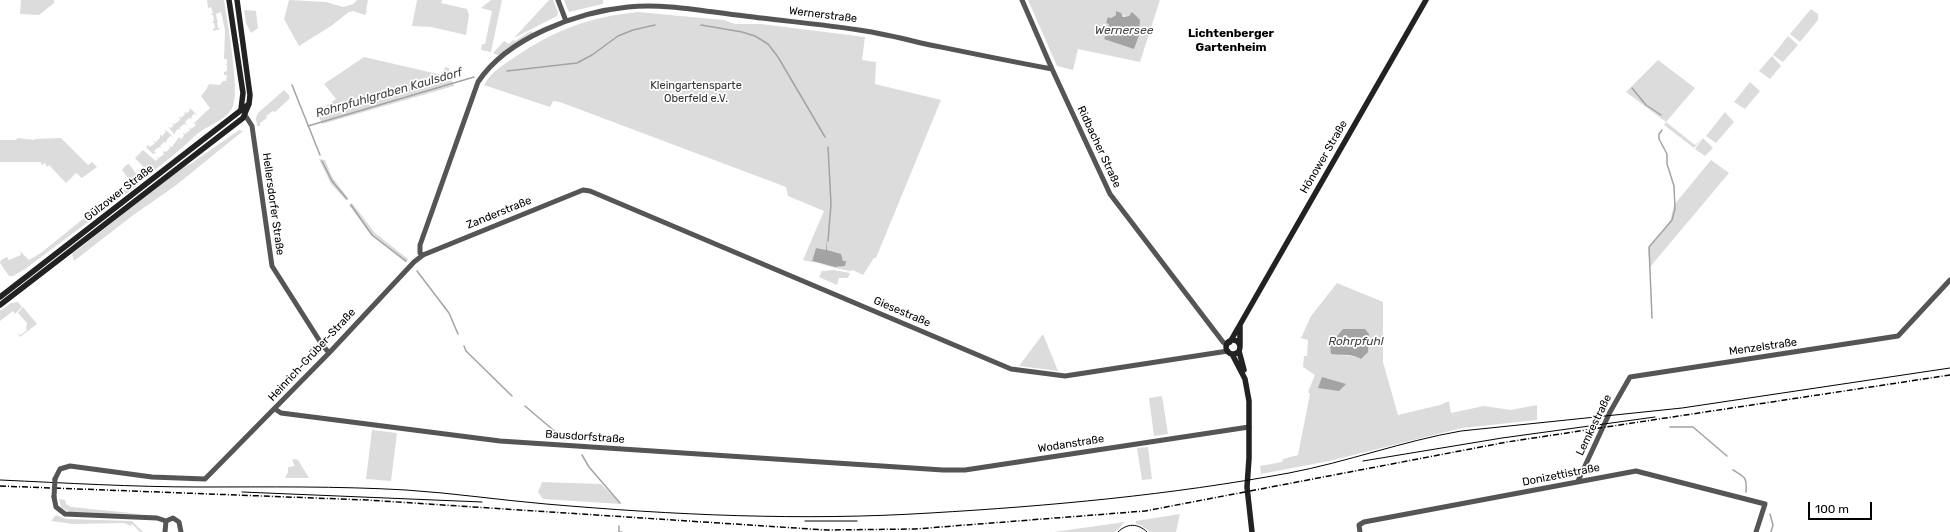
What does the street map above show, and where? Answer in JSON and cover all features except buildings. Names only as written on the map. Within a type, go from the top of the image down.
[{"type":"main road","points":[[229,0],[243,93],[241,110]]},
{"type":"main road","points":[[237,0],[249,90],[249,104],[245,115]]},
{"type":"main road","name":"Hönower Straße","points":[[1245,379],[1230,353],[1229,343],[1426,0]]},
{"type":"main road","name":"Gülzower Straße","points":[[0,305],[14,290],[249,104]]},
{"type":"main road","name":"Hellersdorfer Straße","points":[[241,110],[245,115]]},
{"type":"main road","name":"Gülzower Straße","points":[[0,297],[14,290],[232,127],[245,115]]},
{"type":"main road","name":"Hönower Straße","points":[[1240,324],[1240,348],[1249,401],[1249,458],[1246,487],[1252,532]]},
{"type":"main road","points":[[1229,343],[1236,341],[1240,348],[1230,353]]},
{"type":"street","points":[[423,255],[420,253],[420,245],[478,82],[491,66],[521,44],[549,27],[566,21],[558,0]]},
{"type":"street","name":"Ridbacher Straße","points":[[1022,0],[1110,194],[1199,312],[1223,342],[1229,343]]},
{"type":"street","name":"Wernerstraße","points":[[566,21],[605,10],[629,7],[677,9],[860,30],[1052,69]]},
{"type":"street","name":"Hellersdorfer Straße","points":[[245,115],[252,126],[272,266],[321,343],[329,353]]},
{"type":"street","name":"Zanderstraße","points":[[423,255],[584,190]]},
{"type":"street","name":"Giesestraße","points":[[584,190],[590,191],[1011,369],[1065,376],[1230,353]]},
{"type":"street","name":"Heinrich-Grüber-Straße","points":[[181,532],[180,524],[177,519],[170,518],[166,520],[157,518],[65,514],[56,507],[54,498],[55,479],[60,469],[70,466],[152,477],[205,479],[329,353],[414,262],[423,255]]},
{"type":"street","name":"Menzelstraße","points":[[1630,378],[1898,336],[1950,280]]},
{"type":"street","name":"Lemkestraße","points":[[1578,482],[1610,412],[1630,378]]},
{"type":"street","name":"Bausdorfstraße","points":[[275,409],[281,413],[500,441],[896,467]]},
{"type":"street","name":"Wodanstraße","points":[[896,467],[965,470],[1249,427]]},
{"type":"street","name":"Donizettistraße","points":[[1360,532],[1359,525],[1364,522],[1640,471],[1765,504],[1756,532]]},
{"type":"street","points":[[165,532],[166,520]]},
{"type":"green space","points":[[21,0],[54,0],[54,3],[39,15],[20,14]]},
{"type":"green space","points":[[207,0],[224,0],[234,71],[235,98],[233,106],[226,115],[200,132],[150,173],[135,158],[143,150],[156,161],[158,159],[156,157],[159,158],[164,154],[163,152],[166,152],[170,148],[169,146],[172,147],[179,137],[181,139],[184,136],[183,133],[185,134],[190,130],[189,127],[191,129],[196,125],[194,123],[210,108],[201,96],[209,84],[220,85],[223,81],[226,81],[227,75],[224,75],[224,72],[227,71],[227,65],[225,64],[227,64],[227,59],[224,59],[225,30],[221,12],[216,14],[217,20],[219,21],[217,22],[218,28],[221,29],[213,31],[215,28],[214,23],[212,23],[214,20],[213,15],[210,14],[213,13],[211,7],[208,8]]},
{"type":"green space","points":[[289,0],[326,2],[343,7],[353,4],[357,0],[368,0],[365,15],[353,11],[349,12],[331,26],[299,46],[284,19]]},
{"type":"green space","points":[[417,0],[442,0],[441,3],[467,9],[469,15],[466,35],[431,27],[412,26]]},
{"type":"green space","points":[[491,0],[502,0],[491,52],[481,50],[482,44],[485,44],[492,11],[481,8]]},
{"type":"green space","points":[[549,0],[553,0],[558,12],[557,16],[514,38]]},
{"type":"green space","points":[[564,0],[603,0],[603,4],[569,12]]},
{"type":"green space","points":[[1028,0],[1160,0],[1140,62],[1078,49],[1073,70],[1057,66]],"holes":[[[1132,13],[1140,21],[1139,35],[1104,39],[1109,24],[1108,17],[1111,18],[1116,15],[1129,16]]]},
{"type":"green space","points":[[1811,9],[1818,14],[1818,20],[1800,42],[1790,34]]},
{"type":"green space","points":[[244,10],[256,11],[258,28],[251,33],[246,23]]},
{"type":"green space","name":"Kleingartensparte Oberfeld e.V.","points":[[638,12],[724,20],[735,24],[761,24],[865,37],[862,60],[876,62],[875,84],[941,100],[876,258],[874,258],[863,275],[853,270],[849,271],[818,264],[840,267],[843,261],[828,251],[816,248],[812,260],[814,263],[803,260],[824,211],[788,196],[786,187],[560,102],[553,101],[550,107],[484,85],[490,76],[502,66],[530,47],[545,39],[589,21]]},
{"type":"green space","points":[[531,31],[533,33],[500,56],[493,53],[504,41],[509,44],[513,40],[515,41]]},
{"type":"green space","points":[[1788,36],[1798,45],[1783,62],[1773,55]]},
{"type":"green space","points":[[1772,56],[1781,66],[1770,79],[1759,71]]},
{"type":"green space","points":[[364,57],[442,75],[445,67],[449,68],[454,86],[322,124],[317,112],[336,99],[324,84]]},
{"type":"green space","points":[[1658,60],[1695,88],[1666,122],[1626,92]]},
{"type":"green space","points":[[1750,82],[1760,91],[1745,109],[1734,102]]},
{"type":"green space","points":[[284,90],[289,95],[290,100],[289,99],[275,112],[273,111],[266,116],[267,118],[260,123],[260,126],[257,126],[256,118],[258,113]]},
{"type":"green space","points":[[189,107],[197,115],[194,114],[191,117],[193,119],[189,118],[185,122],[187,125],[184,124],[179,128],[181,130],[178,129],[175,132],[175,135],[168,127],[171,128],[174,125],[172,123],[175,124],[180,120],[179,116],[181,118],[185,114],[184,112],[187,113],[190,110]]},
{"type":"green space","points":[[1725,112],[1734,122],[1716,143],[1706,136]]},
{"type":"green space","points":[[1666,122],[1695,145],[1702,138],[1694,148],[1664,125]]},
{"type":"green space","points":[[165,129],[173,137],[170,136],[166,141],[167,143],[164,142],[160,146],[162,148],[159,147],[154,151],[156,153],[153,154],[146,147],[148,145],[150,147],[155,143],[153,141],[156,142],[160,138],[160,135],[162,136],[166,132]]},
{"type":"green space","points":[[239,130],[243,131],[175,186],[132,216],[74,261],[72,254],[182,168],[192,163]]},
{"type":"green space","points":[[17,138],[35,140],[61,138],[88,165],[92,162],[97,167],[82,178],[76,173],[66,183],[49,165],[47,167],[45,163],[41,165],[41,162],[0,162],[0,140],[16,140]]},
{"type":"green space","points":[[1703,138],[1713,148],[1705,156],[1695,149]]},
{"type":"green space","points":[[319,159],[325,160],[332,177],[348,198],[346,200],[331,184]]},
{"type":"green space","points":[[1711,160],[1729,173],[1650,267],[1648,249],[1670,222],[1674,205]]},
{"type":"green space","points":[[129,164],[140,179],[135,187],[25,269],[13,276],[9,276],[0,263],[1,260],[7,257],[9,260],[21,255],[20,251],[29,260],[41,253],[84,218],[86,220],[132,183],[122,170]]},
{"type":"green space","points":[[352,203],[375,233],[408,259],[406,263],[371,235],[349,205]]},
{"type":"green space","points":[[834,270],[850,273],[848,278],[839,278],[837,285],[819,277],[822,271]]},
{"type":"green space","points":[[1337,283],[1383,302],[1383,362],[1398,415],[1440,405],[1449,401],[1451,413],[1484,406],[1511,410],[1537,405],[1537,420],[1462,428],[1329,461],[1261,474],[1260,466],[1282,462],[1283,459],[1298,455],[1310,394],[1308,392],[1315,375],[1303,367],[1304,356],[1307,356],[1308,340],[1301,338],[1311,316]],"holes":[[[1343,329],[1365,329],[1361,359],[1357,357],[1332,354]]]},
{"type":"green space","points":[[18,302],[22,307],[15,314],[13,311],[0,321],[0,311],[11,303]]},
{"type":"green space","points":[[23,307],[37,324],[20,337],[18,333],[21,335],[27,330],[27,323],[18,313]]},
{"type":"green space","points":[[1043,334],[1058,371],[1019,366]]},
{"type":"green space","points":[[1162,396],[1168,434],[1154,436],[1149,398]]},
{"type":"green space","points":[[372,430],[397,433],[391,481],[366,479]]},
{"type":"green space","points":[[1148,447],[1152,479],[1142,480],[1137,448]]},
{"type":"green space","points":[[292,460],[298,460],[309,478],[285,478],[288,472],[288,467],[295,466]]},
{"type":"green space","points":[[542,482],[601,484],[621,504],[543,499],[538,492]]},
{"type":"green space","points":[[59,499],[65,500],[66,504],[71,507],[141,514],[69,512],[61,507]]},
{"type":"green space","points":[[1180,514],[1176,532],[1150,532],[1141,525],[1136,524],[1136,521]]},
{"type":"green space","points":[[56,515],[66,519],[132,521],[143,532],[140,532],[132,524],[131,526],[124,523],[74,524],[51,521]]},
{"type":"green space","points":[[1125,522],[1115,532],[1054,532]]},
{"type":"water","name":"Wernersee","points":[[1116,11],[1121,13],[1123,17],[1129,16],[1132,12],[1140,20],[1139,35],[1134,49],[1104,39],[1109,24],[1106,23],[1108,17],[1111,18],[1116,15]]},
{"type":"water","points":[[827,239],[827,250],[841,254],[843,261],[846,261],[845,266],[835,267],[812,261],[816,248],[826,250]]},
{"type":"water","name":"Rohrpfuhl","points":[[1343,329],[1365,329],[1369,334],[1368,352],[1361,359],[1350,355],[1331,354],[1330,345]]},
{"type":"water","points":[[1322,377],[1346,384],[1339,391],[1318,388]]},
{"type":"waterway","name":"Rohrpfuhlgraben Kaulsdorf","points":[[507,71],[577,63],[592,55],[618,36],[633,30],[655,25]]},
{"type":"waterway","name":"Rohrpfuhlgraben Kaulsdorf","points":[[701,25],[742,32],[755,36],[768,44],[778,57],[825,137]]},
{"type":"waterway","name":"Rohrpfuhlgraben Kaulsdorf","points":[[308,126],[474,77]]},
{"type":"waterway","points":[[292,85],[320,155]]},
{"type":"waterway","points":[[1632,88],[1646,105],[1661,115]]},
{"type":"waterway","points":[[1652,318],[1649,247],[1672,220],[1675,209],[1674,186],[1667,164],[1667,154],[1659,139],[1659,134],[1662,130]]},
{"type":"waterway","name":"Rohrpfuhlgraben Kaulsdorf","points":[[828,147],[831,204],[828,241]]},
{"type":"waterway","points":[[322,161],[332,181],[347,199]]},
{"type":"waterway","points":[[351,205],[372,235],[406,261]]},
{"type":"waterway","points":[[417,271],[449,313],[458,334]]},
{"type":"waterway","points":[[464,346],[466,351],[512,396]]},
{"type":"waterway","points":[[525,406],[565,440]]},
{"type":"waterway","points":[[1670,427],[1693,427],[1727,456]]},
{"type":"waterway","points":[[582,455],[589,467],[620,503]]},
{"type":"waterway","points":[[1733,470],[1744,478],[1746,483],[1746,492]]},
{"type":"waterway","points":[[1770,514],[1773,525],[1771,532]]},
{"type":"waterway","points":[[619,526],[619,532],[622,532]]},
{"type":"tram line","points":[[0,480],[100,485],[302,487],[424,491],[594,508],[738,516],[834,517],[930,513],[1110,499],[1200,488],[1289,473],[1418,440],[1461,431],[1682,408],[1950,368]]},
{"type":"tram line","points":[[1363,461],[1502,438],[1655,417]]},
{"type":"tram line","points":[[242,492],[482,502]]},
{"type":"tram line","points":[[805,521],[857,521]]},
{"type":"tram line","points":[[1118,532],[1121,529],[1132,525],[1140,527],[1147,532]]},
{"type":"railway","points":[[0,486],[367,500],[826,530],[915,529],[1145,511],[1507,442],[1950,375]]},
{"type":"district","name":"Lichtenberger Gartenheim","points":[[1231,41]]}]
